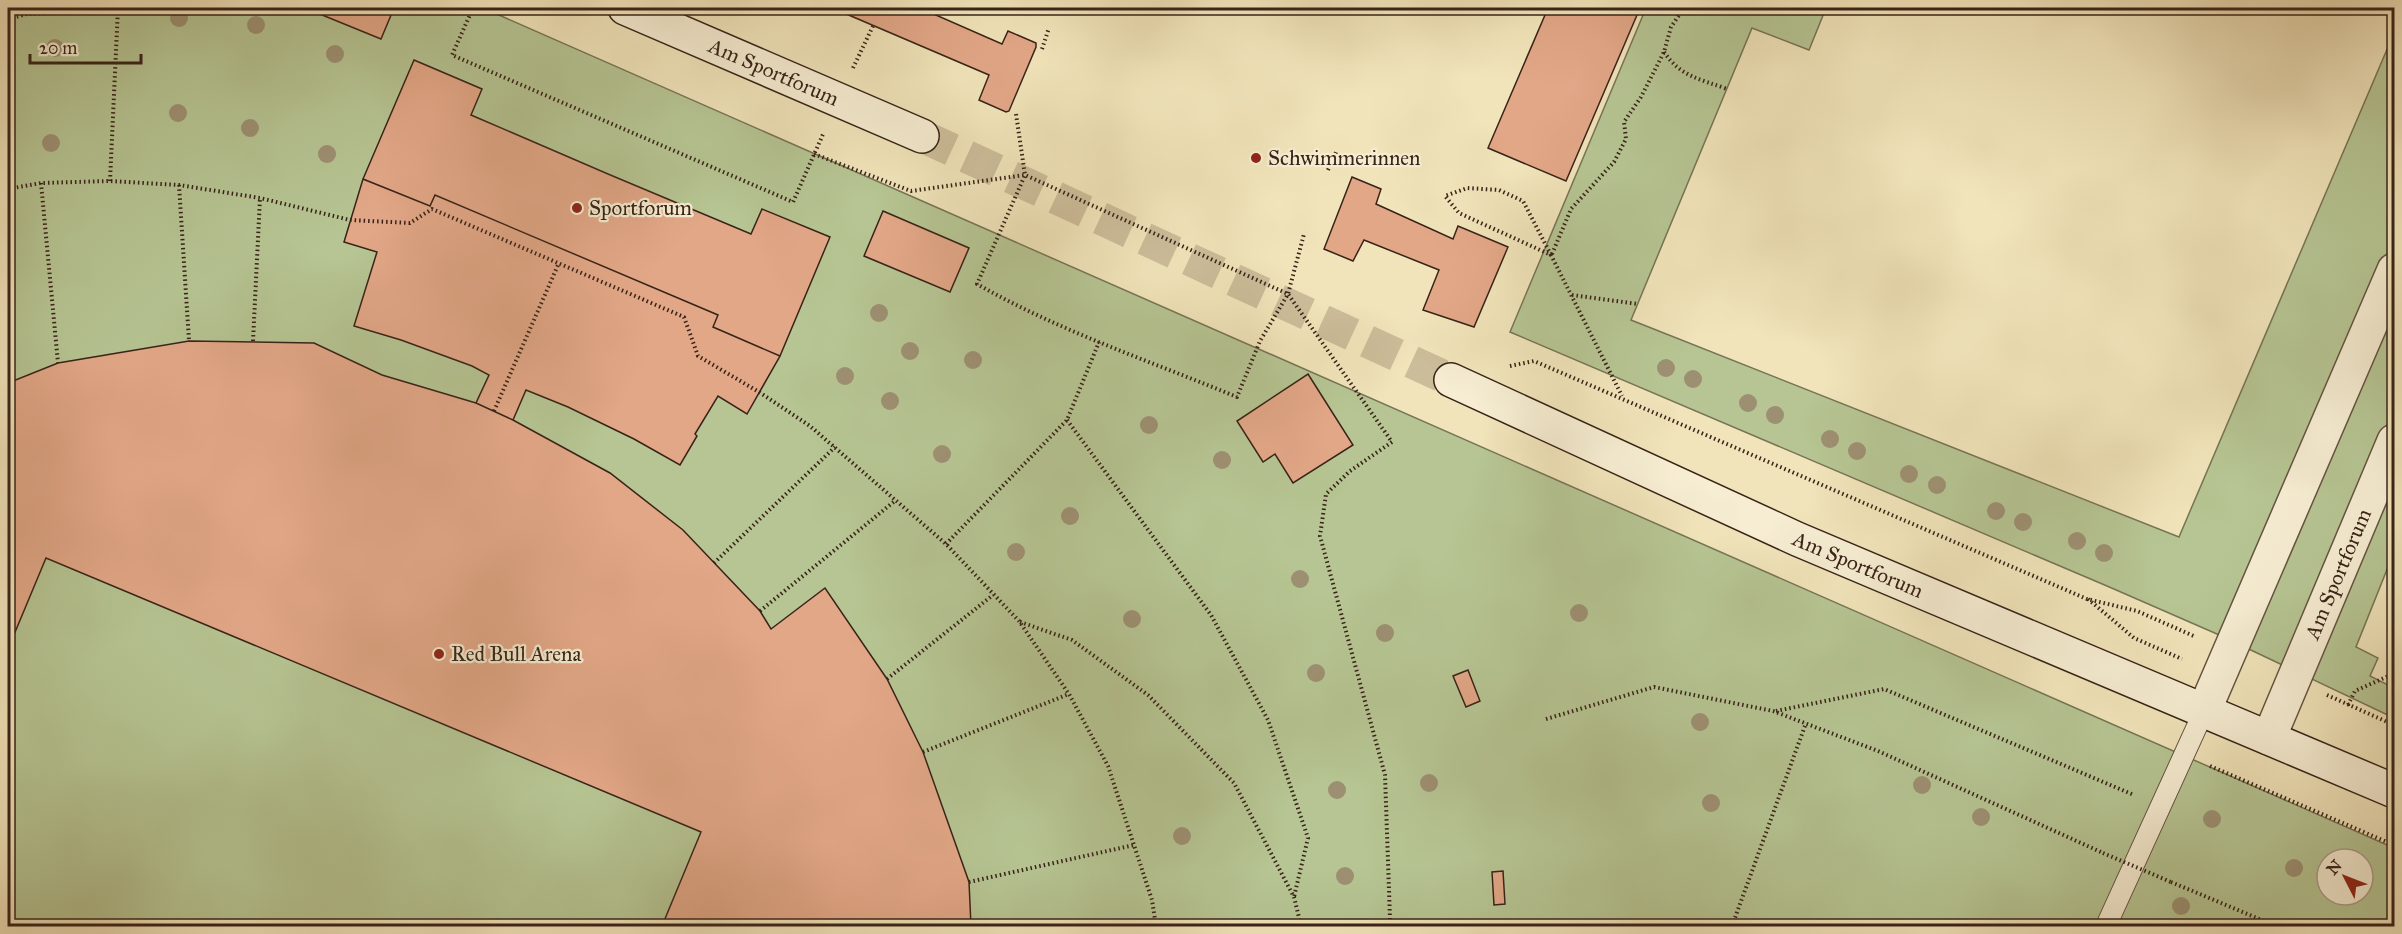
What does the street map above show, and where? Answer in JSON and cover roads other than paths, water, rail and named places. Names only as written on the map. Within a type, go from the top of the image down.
[{"type":"main road","name":"Am Sportforum","points":[[625,8],[922,136]]},
{"type":"main road","points":[[2204,711],[2394,270]]},
{"type":"main road","name":"Am Sportforum","points":[[1451,380],[1797,539],[2394,791]]},
{"type":"main road","name":"Am Sportforum","points":[[2269,738],[2394,441]]},
{"type":"lane","points":[[2106,927],[2204,711]]},
{"type":"tunnel","points":[[922,136],[1451,380]]},
{"type":"place","name":"Schwimmerinnen","points":[[1256,158]]},
{"type":"place","name":"Sportforum","points":[[577,208]]},
{"type":"place","name":"Red Bull Arena","points":[[439,654]]}]
